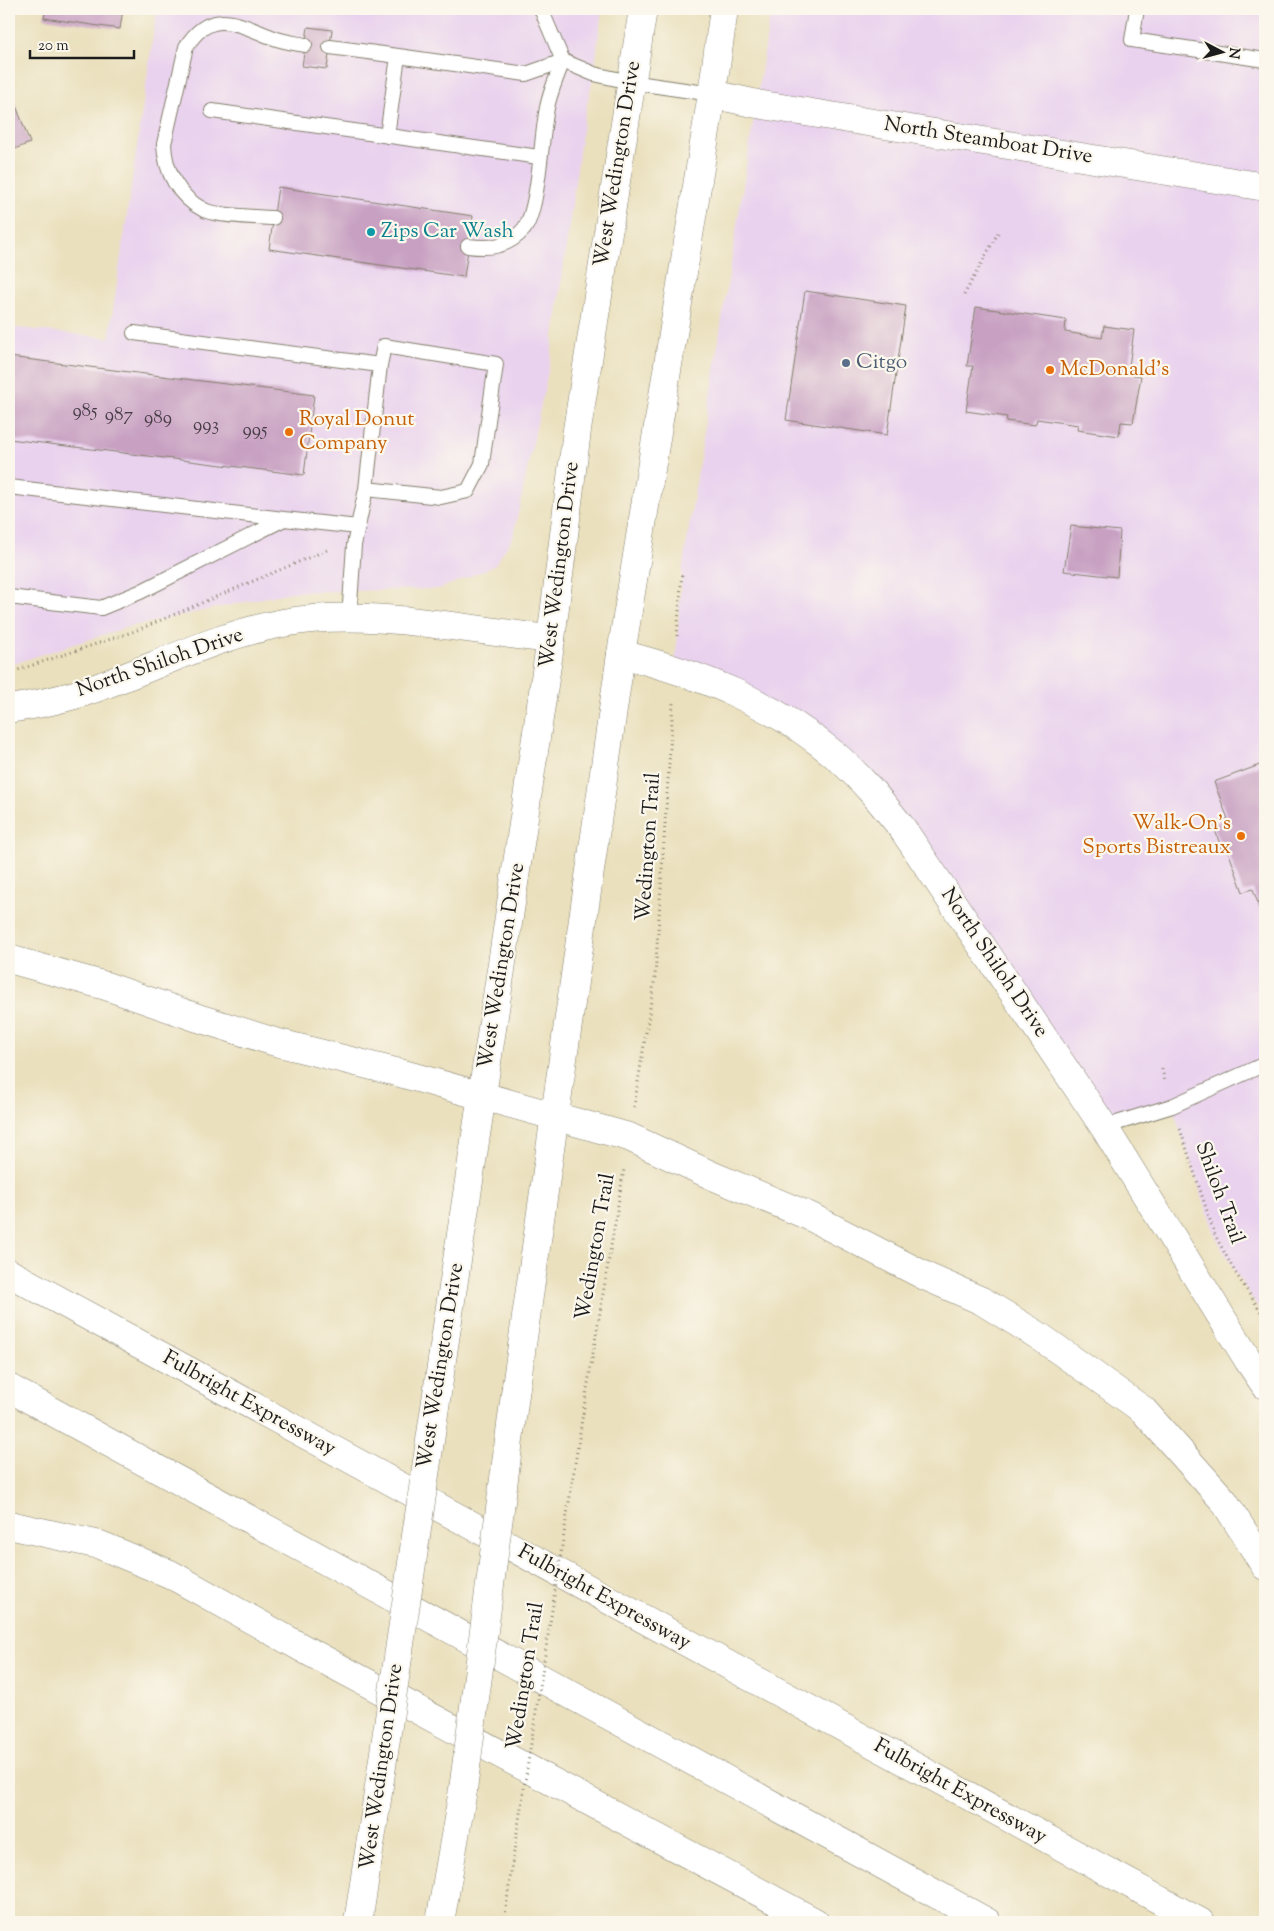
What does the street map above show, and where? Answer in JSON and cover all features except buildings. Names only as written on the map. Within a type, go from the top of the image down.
[{"type":"main road","name":"West Wedington Drive","points":[[358,1922],[551,639],[577,430],[630,82],[643,9]]},
{"type":"main road","points":[[440,1922],[463,1790],[516,1387],[621,654],[712,94],[724,9]]},
{"type":"main road","name":"North Steamboat Drive","points":[[712,94],[1265,186]]},
{"type":"main road","name":"North Shiloh Drive","points":[[9,709],[33,706],[103,686],[214,641],[281,623],[317,617],[440,625],[551,639]]},
{"type":"main road","name":"North Shiloh Drive","points":[[621,654],[675,668],[744,696],[801,728],[837,756],[874,794],[902,828],[1104,1127],[1265,1385]]},
{"type":"main road","points":[[9,959],[106,986],[275,1042],[400,1072],[629,1137],[713,1176],[809,1216],[927,1277],[982,1301],[1039,1336],[1143,1410],[1224,1501],[1265,1566]]},
{"type":"main road","name":"Fulbright Expressway","points":[[9,1273],[1200,1922]]},
{"type":"main road","points":[[9,1388],[987,1922]]},
{"type":"main road","points":[[9,1525],[100,1544],[170,1574],[312,1654],[814,1922]]},
{"type":"lane","points":[[468,246],[490,249],[507,243],[524,228],[533,204],[547,106],[563,61],[541,9]]},
{"type":"lane","points":[[1137,9],[1132,40],[1265,60]]},
{"type":"lane","points":[[273,218],[205,211],[175,185],[165,160],[164,144],[186,47],[194,33],[210,23],[228,23],[248,26],[275,39],[305,46]]},
{"type":"lane","points":[[330,47],[526,74],[563,61],[594,74],[630,82],[712,94]]},
{"type":"lane","points":[[387,136],[398,56]]},
{"type":"lane","points":[[212,111],[539,157]]},
{"type":"lane","points":[[134,333],[380,365]]},
{"type":"lane","points":[[349,619],[354,545],[366,489],[380,365],[384,346],[496,364],[482,464],[468,491],[441,498],[366,489]]},
{"type":"lane","points":[[9,488],[358,528]]},
{"type":"lane","points":[[9,598],[101,608],[140,592],[284,519]]},
{"type":"lane","points":[[1104,1127],[1172,1106],[1265,1064]]},
{"type":"path","points":[[964,295],[999,231]]},
{"type":"path","points":[[9,673],[135,631],[319,552],[354,545]]},
{"type":"path","name":"Wedington Trail","points":[[504,1922],[583,1413],[655,977],[682,572]]},
{"type":"path","name":"Shiloh Trail","points":[[1162,1069],[1172,1106],[1215,1235],[1235,1272],[1265,1318]]},
{"type":"shaded area","points":[[157,9],[602,9],[594,74],[584,117],[551,357],[513,537],[494,566],[439,589],[291,592],[128,627],[9,665],[9,327],[109,338]]},
{"type":"shaded area","points":[[771,9],[1265,9],[1265,1318],[1235,1272],[1215,1235],[1172,1106],[1104,1127],[837,756],[675,668],[682,572]]},
{"type":"place","name":"Zips Car Wash","points":[[371,232]]},
{"type":"place","name":"Citgo","points":[[846,363]]},
{"type":"place","name":"McDonald's","points":[[1050,370]]},
{"type":"place","name":"Royal Donut Company","points":[[289,432]]},
{"type":"place","name":"Walk-On's Sports Bistreaux","points":[[1241,836]]}]
